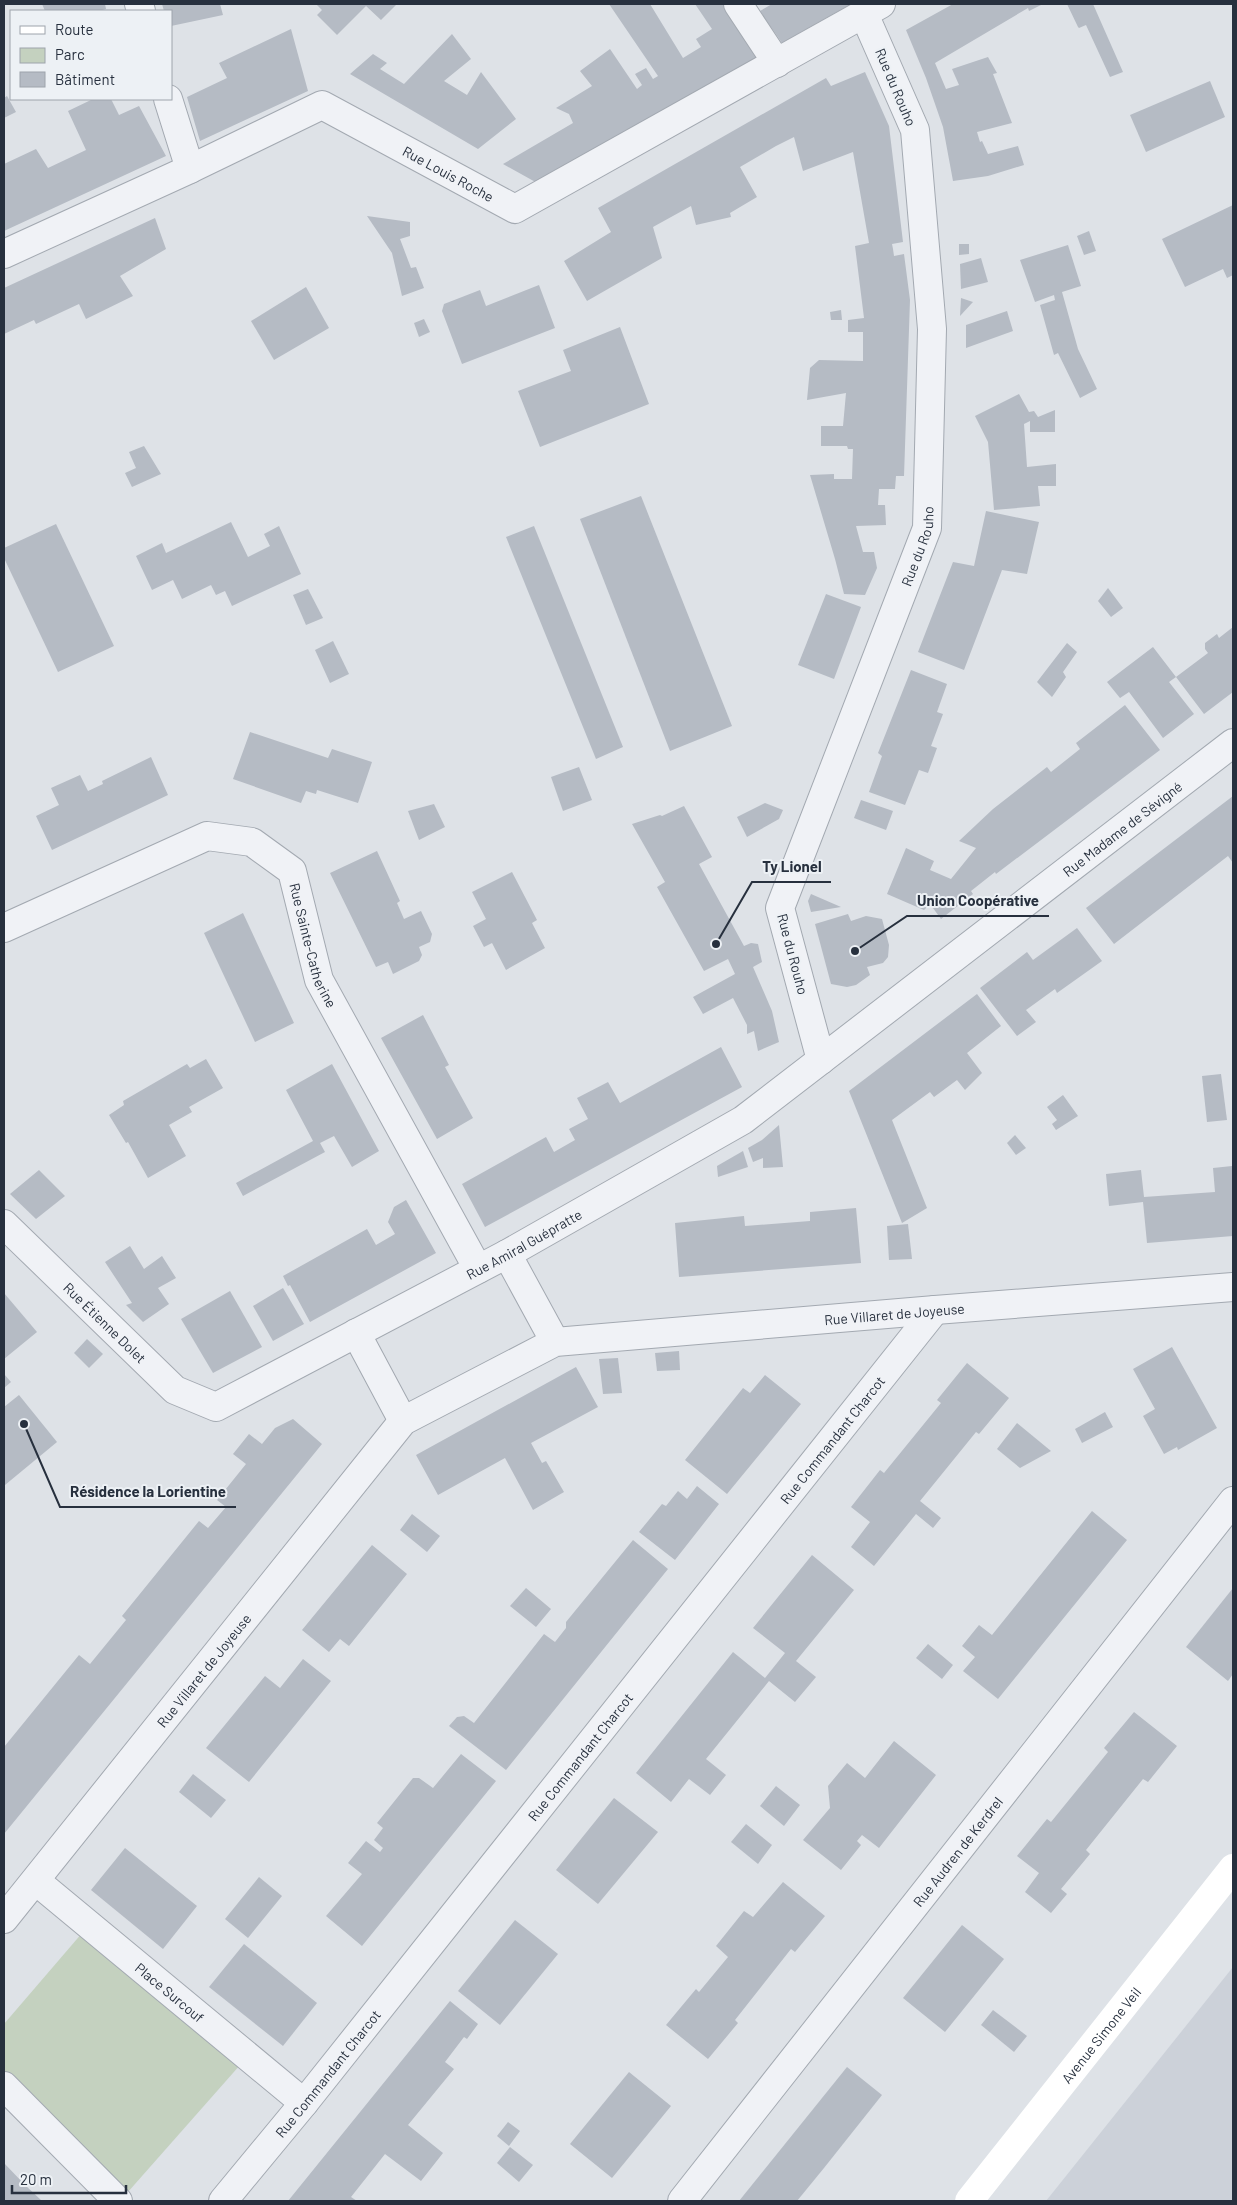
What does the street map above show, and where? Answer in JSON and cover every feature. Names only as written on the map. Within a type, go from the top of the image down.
[{"type":"main road","name":"Avenue Simone Veil","points":[[968,2201],[1233,1868]]},
{"type":"street","points":[[738,4],[777,63]]},
{"type":"street","name":"Rue Louis Roche","points":[[4,254],[190,169],[322,105],[515,209],[872,9]]},
{"type":"street","name":"Rue du Rouho","points":[[821,1060],[780,908],[927,528],[932,329],[915,130],[872,9]]},
{"type":"street","points":[[168,100],[190,169]]},
{"type":"street","name":"Rue Madame de Sévigné","points":[[821,1060],[1233,743]]},
{"type":"street","name":"Rue Sainte-Catherine","points":[[4,928],[207,836],[252,842],[292,871],[319,980],[478,1269]]},
{"type":"street","name":"Rue Amiral Guépratte","points":[[216,1407],[507,1254],[743,1120],[821,1060]]},
{"type":"street","name":"Rue Étienne Dolet","points":[[4,1224],[175,1390],[216,1407]]},
{"type":"street","points":[[507,1254],[555,1342]]},
{"type":"street","name":"Rue Villaret de Joyeuse","points":[[4,1919],[403,1421],[555,1342],[935,1310],[1233,1288]]},
{"type":"street","name":"Rue Commandant Charcot","points":[[223,2201],[304,2103],[935,1310]]},
{"type":"street","points":[[356,1334],[403,1421]]},
{"type":"street","name":"Rue Audren de Kerdrel","points":[[682,2201],[1233,1501]]},
{"type":"street","name":"Place Surcouf","points":[[36,1881],[304,2103]]},
{"type":"street","points":[[4,2086],[118,2201]]},
{"type":"shaded area","points":[[1233,1967],[1233,2201],[1046,2201]]},
{"type":"green space","points":[[89,1925],[248,2056],[120,2201],[4,2086],[4,2024]]},
{"type":"building","points":[[42,4],[105,4],[106,9],[102,10],[45,10]]},
{"type":"building","points":[[162,4],[220,4],[223,15],[172,26],[172,10],[164,10]]},
{"type":"building","points":[[316,4],[397,4],[381,20],[366,6],[337,35],[317,15],[322,10]]},
{"type":"building","points":[[609,4],[650,4],[683,58],[701,47],[696,39],[712,29],[695,4],[728,4],[763,54],[539,184],[503,164],[573,123],[569,114],[556,108],[592,86],[580,71],[610,49],[637,89],[642,85],[635,74],[646,68],[653,79],[658,76]]},
{"type":"building","points":[[772,4],[851,4],[782,43],[760,11]]},
{"type":"building","points":[[953,4],[1043,4],[1029,11],[1028,8],[935,63],[946,89],[959,85],[952,69],[988,57],[997,73],[993,74],[1012,123],[977,132],[980,142],[982,141],[988,154],[1018,146],[1024,165],[988,176],[953,181],[943,127],[926,78],[906,30]]},
{"type":"building","points":[[1067,4],[1093,4],[1123,72],[1110,77],[1086,25],[1078,27]]},
{"type":"building","points":[[291,29],[308,91],[200,141],[187,97],[227,78],[219,63]]},
{"type":"building","points":[[452,34],[471,59],[444,81],[467,95],[481,72],[516,119],[478,149],[350,74],[373,54],[387,63],[380,69],[404,84]]},
{"type":"building","points":[[865,72],[889,126],[903,242],[892,244],[894,256],[904,254],[910,300],[904,476],[896,476],[895,489],[879,489],[878,505],[885,505],[886,525],[856,526],[863,552],[874,552],[877,568],[865,595],[844,594],[810,475],[834,474],[834,479],[852,479],[853,449],[848,449],[847,446],[821,446],[821,426],[843,426],[846,393],[807,400],[810,368],[819,360],[863,361],[863,332],[848,332],[848,320],[864,318],[855,246],[869,243],[853,152],[803,171],[794,137],[776,146],[740,167],[757,197],[730,213],[731,217],[696,225],[691,206],[653,227],[662,258],[587,301],[564,261],[611,232],[598,208],[826,78],[831,86]]},
{"type":"building","points":[[1210,81],[1225,117],[1146,152],[1130,115]]},
{"type":"building","points":[[7,96],[16,112],[4,118],[4,98]]},
{"type":"building","points":[[91,100],[112,100],[119,115],[139,106],[166,156],[4,231],[4,164],[36,149],[48,168],[86,150],[68,111]]},
{"type":"building","points":[[1233,205],[1233,275],[1227,278],[1223,269],[1185,287],[1162,239]]},
{"type":"building","points":[[367,216],[410,222],[410,236],[400,239],[411,268],[416,267],[424,288],[402,296],[392,253]]},
{"type":"building","points":[[155,218],[166,249],[120,276],[133,296],[86,319],[79,304],[36,324],[34,320],[4,334],[4,288]]},
{"type":"building","points":[[1089,231],[1096,251],[1084,255],[1077,236]]},
{"type":"building","points":[[959,244],[969,244],[969,254],[959,255]]},
{"type":"building","points":[[1068,245],[1081,286],[1062,292],[1078,349],[1097,389],[1080,398],[1058,353],[1054,355],[1040,305],[1055,300],[1054,295],[1035,302],[1020,260]]},
{"type":"building","points":[[981,258],[988,282],[961,289],[960,264]]},
{"type":"building","points":[[539,285],[555,328],[462,364],[442,311],[444,304],[480,290],[486,306]]},
{"type":"building","points":[[306,287],[329,328],[274,360],[251,321]]},
{"type":"building","points":[[961,298],[973,302],[960,316]]},
{"type":"building","points":[[841,310],[842,320],[831,320],[830,312]]},
{"type":"building","points":[[1007,311],[1013,331],[966,348],[966,325]]},
{"type":"building","points":[[424,319],[430,332],[419,337],[414,323]]},
{"type":"building","points":[[620,327],[649,404],[540,447],[518,391],[571,371],[563,350]]},
{"type":"building","points":[[1019,394],[1029,412],[1034,411],[1038,417],[1055,410],[1055,432],[1030,432],[1030,421],[1024,424],[1027,467],[1056,464],[1056,486],[1038,486],[1040,506],[994,510],[988,442],[975,416]]},
{"type":"building","points":[[144,446],[161,474],[132,487],[125,473],[136,468],[129,452]]},
{"type":"building","points":[[641,496],[732,726],[670,751],[580,519]]},
{"type":"building","points":[[986,511],[1039,522],[1027,574],[1002,570],[964,670],[918,652],[953,562],[974,566]]},
{"type":"building","points":[[231,522],[248,557],[270,546],[264,534],[279,526],[301,574],[232,606],[225,591],[216,595],[211,585],[182,599],[173,580],[152,590],[136,556],[162,543],[166,553]]},
{"type":"building","points":[[56,524],[114,646],[58,672],[4,558],[4,548]]},
{"type":"building","points":[[534,526],[623,747],[596,759],[506,537]]},
{"type":"building","points":[[1108,588],[1123,608],[1111,617],[1098,601]]},
{"type":"building","points":[[308,589],[323,618],[306,625],[293,595]]},
{"type":"building","points":[[826,594],[861,607],[834,679],[798,665]]},
{"type":"building","points":[[1233,627],[1233,692],[1204,714],[1176,677],[1208,653],[1205,649],[1205,643],[1217,634],[1219,638]]},
{"type":"building","points":[[333,641],[349,674],[330,683],[315,650]]},
{"type":"building","points":[[1067,643],[1077,652],[1063,672],[1066,677],[1052,697],[1037,682]]},
{"type":"building","points":[[1153,647],[1176,677],[1169,682],[1194,714],[1163,738],[1129,692],[1120,698],[1107,682]]},
{"type":"building","points":[[911,670],[947,684],[937,712],[943,714],[931,746],[937,748],[928,773],[919,770],[905,805],[869,792],[882,756],[878,753]]},
{"type":"building","points":[[1125,705],[1160,750],[996,874],[995,872],[971,891],[973,894],[941,919],[930,904],[924,910],[887,894],[906,848],[934,861],[930,870],[951,879],[976,848],[959,841],[993,809],[1047,767],[1051,772],[1080,749],[1076,743]]},
{"type":"building","points":[[250,732],[328,758],[332,749],[372,762],[358,803],[317,790],[316,794],[306,791],[301,803],[233,779]]},
{"type":"building","points":[[151,757],[168,795],[52,850],[36,816],[59,805],[51,788],[80,775],[88,791],[103,784],[102,781]]},
{"type":"building","points":[[579,767],[592,800],[563,811],[551,777]]},
{"type":"building","points":[[1233,796],[1233,863],[1228,856],[1114,944],[1086,908]]},
{"type":"building","points":[[861,800],[893,811],[886,830],[854,818]]},
{"type":"building","points":[[765,803],[783,810],[779,819],[747,837],[737,817]]},
{"type":"building","points":[[434,804],[445,827],[419,840],[408,811]]},
{"type":"building","points":[[684,806],[712,857],[699,864],[744,946],[751,943],[758,944],[762,962],[753,967],[772,1011],[779,1042],[758,1051],[754,1031],[747,1034],[747,1025],[733,998],[703,1014],[693,997],[735,974],[728,959],[704,971],[657,887],[665,882],[632,824],[662,816]]},
{"type":"building","points":[[377,851],[400,901],[397,903],[404,919],[421,911],[432,934],[430,942],[419,947],[422,955],[419,961],[393,974],[388,962],[376,967],[330,873]]},
{"type":"building","points":[[512,872],[537,920],[532,923],[545,948],[506,970],[492,943],[484,947],[473,926],[486,919],[472,892]]},
{"type":"building","points":[[811,894],[841,907],[811,912],[808,901]]},
{"type":"building","points":[[243,913],[294,1023],[255,1042],[204,933]]},
{"type":"building","points":[[848,914],[851,921],[866,916],[882,919],[889,945],[888,957],[883,963],[867,967],[870,975],[856,985],[847,987],[831,984],[815,924]]},
{"type":"building","points":[[1077,928],[1102,961],[1057,993],[1055,989],[1026,1010],[1036,1022],[1017,1036],[980,988],[1027,952],[1033,960]]},
{"type":"building","points":[[977,994],[1001,1026],[967,1053],[982,1073],[965,1090],[957,1080],[934,1097],[930,1092],[892,1120],[927,1208],[902,1223],[849,1091]]},
{"type":"building","points":[[423,1015],[449,1065],[445,1067],[473,1118],[437,1139],[381,1038]]},
{"type":"building","points":[[721,1047],[742,1087],[485,1227],[462,1184],[546,1137],[554,1152],[575,1140],[569,1129],[588,1119],[577,1098],[608,1082],[620,1103]]},
{"type":"building","points":[[206,1059],[223,1088],[189,1107],[192,1112],[169,1125],[186,1156],[148,1178],[128,1142],[126,1143],[109,1115],[124,1105],[123,1101],[187,1064],[190,1068]]},
{"type":"building","points":[[332,1064],[379,1151],[352,1167],[334,1136],[320,1143],[325,1152],[243,1196],[236,1183],[313,1141],[286,1090]]},
{"type":"building","points":[[1221,1074],[1227,1120],[1207,1122],[1202,1076]]},
{"type":"building","points":[[1063,1095],[1078,1116],[1056,1130],[1052,1124],[1057,1120],[1047,1107]]},
{"type":"building","points":[[779,1125],[783,1167],[763,1168],[763,1158],[753,1162],[748,1148],[762,1140]]},
{"type":"building","points":[[1015,1135],[1026,1148],[1016,1155],[1007,1143]]},
{"type":"building","points":[[743,1151],[748,1167],[718,1177],[717,1166]]},
{"type":"building","points":[[1232,1166],[1233,1236],[1147,1243],[1143,1202],[1109,1206],[1106,1174],[1141,1170],[1144,1197],[1215,1192],[1213,1168]]},
{"type":"building","points":[[39,1170],[65,1196],[36,1219],[10,1194]]},
{"type":"building","points":[[406,1200],[436,1253],[310,1322],[283,1276],[367,1229],[376,1245],[395,1234],[388,1222],[394,1207]]},
{"type":"building","points":[[856,1208],[861,1263],[679,1277],[675,1223],[744,1216],[745,1226],[810,1221],[810,1212]]},
{"type":"building","points":[[908,1224],[912,1259],[889,1260],[887,1226]]},
{"type":"building","points":[[130,1246],[144,1269],[162,1256],[176,1278],[158,1288],[169,1304],[143,1322],[126,1305],[132,1303],[105,1262]]},
{"type":"building","points":[[283,1288],[304,1324],[273,1341],[253,1306]]},
{"type":"building","points":[[230,1291],[262,1347],[213,1373],[181,1319]]},
{"type":"building","points":[[4,1293],[37,1332],[4,1359]]},
{"type":"building","points":[[87,1339],[103,1354],[89,1368],[74,1353]]},
{"type":"building","points":[[1172,1347],[1217,1428],[1178,1450],[1177,1447],[1164,1454],[1143,1416],[1155,1409],[1133,1369]]},
{"type":"building","points":[[679,1351],[680,1370],[657,1371],[655,1353]]},
{"type":"building","points":[[618,1358],[622,1393],[603,1394],[599,1359]]},
{"type":"building","points":[[967,1363],[1009,1398],[979,1434],[976,1432],[920,1501],[941,1518],[933,1528],[916,1514],[874,1566],[851,1547],[870,1522],[851,1507],[880,1470],[884,1473],[941,1403],[937,1400]]},
{"type":"building","points":[[576,1367],[598,1407],[531,1443],[542,1463],[546,1461],[564,1492],[533,1510],[505,1458],[438,1495],[416,1455]]},
{"type":"building","points":[[4,1374],[11,1382],[4,1388]]},
{"type":"building","points":[[765,1375],[801,1404],[727,1494],[685,1460],[743,1388],[750,1393]]},
{"type":"building","points":[[19,1395],[57,1442],[5,1485],[4,1407]]},
{"type":"building","points":[[1105,1412],[1113,1427],[1082,1443],[1075,1429]]},
{"type":"building","points":[[293,1419],[322,1444],[4,1834],[4,1747],[79,1655],[90,1664],[126,1620],[122,1616],[199,1521],[208,1528],[226,1507],[217,1500],[246,1464],[233,1454],[249,1434],[262,1444],[275,1428]]},
{"type":"building","points":[[1017,1423],[1051,1451],[1020,1468],[997,1449]]},
{"type":"building","points":[[697,1486],[719,1504],[675,1560],[639,1532],[662,1504],[666,1506],[678,1491],[687,1499]]},
{"type":"building","points":[[1092,1511],[1127,1540],[998,1699],[963,1671],[975,1657],[962,1646],[979,1625],[992,1635]]},
{"type":"building","points":[[412,1514],[440,1536],[427,1552],[400,1530]]},
{"type":"building","points":[[633,1540],[668,1569],[506,1770],[449,1726],[457,1717],[464,1716],[474,1723],[544,1634],[555,1642],[566,1628],[566,1622]]},
{"type":"building","points":[[372,1545],[407,1574],[349,1646],[340,1639],[329,1652],[302,1630]]},
{"type":"building","points":[[812,1555],[854,1590],[796,1661],[816,1677],[795,1702],[769,1681],[706,1759],[726,1775],[710,1795],[689,1779],[671,1802],[636,1773],[733,1652],[765,1678],[785,1653],[753,1628]]},
{"type":"building","points":[[526,1588],[551,1609],[536,1627],[510,1606]]},
{"type":"building","points":[[1233,1588],[1233,1674],[1228,1681],[1186,1647]]},
{"type":"building","points":[[928,1644],[953,1665],[942,1679],[916,1658]]},
{"type":"building","points":[[303,1659],[331,1681],[249,1782],[206,1748],[265,1676],[280,1688]]},
{"type":"building","points":[[1134,1712],[1177,1746],[1148,1782],[1143,1779],[1086,1850],[1090,1854],[1061,1889],[1067,1894],[1051,1913],[1025,1892],[1039,1873],[1017,1856],[1047,1819],[1051,1822],[1108,1752],[1104,1748]]},
{"type":"building","points":[[894,1741],[936,1775],[879,1848],[862,1835],[857,1841],[861,1845],[841,1870],[803,1840],[830,1808],[828,1786],[847,1763],[865,1778]]},
{"type":"building","points":[[461,1754],[496,1781],[362,1946],[326,1916],[362,1874],[348,1863],[366,1841],[380,1852],[383,1848],[374,1840],[383,1828],[377,1823],[413,1778],[419,1778],[433,1788]]},
{"type":"building","points":[[193,1774],[226,1800],[211,1818],[179,1792]]},
{"type":"building","points":[[776,1786],[800,1805],[784,1826],[760,1806]]},
{"type":"building","points":[[614,1798],[658,1832],[598,1904],[556,1870]]},
{"type":"building","points":[[746,1824],[772,1845],[758,1864],[731,1842]]},
{"type":"building","points":[[125,1848],[197,1906],[163,1949],[91,1890]]},
{"type":"building","points":[[259,1877],[282,1896],[248,1938],[225,1919]]},
{"type":"building","points":[[783,1882],[825,1916],[795,1952],[791,1949],[735,2020],[738,2023],[708,2059],[666,2025],[696,1989],[699,1992],[728,1957],[716,1946],[744,1911],[753,1917]]},
{"type":"building","points":[[515,1920],[558,1954],[500,2025],[458,1991]]},
{"type":"building","points":[[962,1925],[1004,1959],[945,2032],[903,1998]]},
{"type":"building","points":[[244,1944],[317,2003],[283,2046],[209,1987]]},
{"type":"building","points":[[450,2001],[478,2024],[467,2039],[464,2037],[445,2062],[454,2069],[408,2125],[443,2153],[421,2181],[385,2154],[351,2197],[357,2201],[288,2201]]},
{"type":"building","points":[[993,2010],[1027,2036],[1014,2052],[981,2025]]},
{"type":"building","points":[[847,2067],[882,2095],[824,2168],[797,2201],[739,2201]]},
{"type":"building","points":[[629,2072],[671,2106],[612,2178],[570,2144]]},
{"type":"building","points":[[508,2122],[520,2131],[509,2146],[497,2136]]},
{"type":"building","points":[[510,2147],[533,2165],[519,2182],[497,2163]]},
{"type":"building","points":[[4,2163],[25,2185],[42,2201],[4,2201]]},
{"type":"place","name":"Ty Lionel","points":[[716,944]]},
{"type":"place","name":"Union Coopérative","points":[[855,951]]},
{"type":"place","name":"Résidence la Lorientine","points":[[24,1424]]}]
